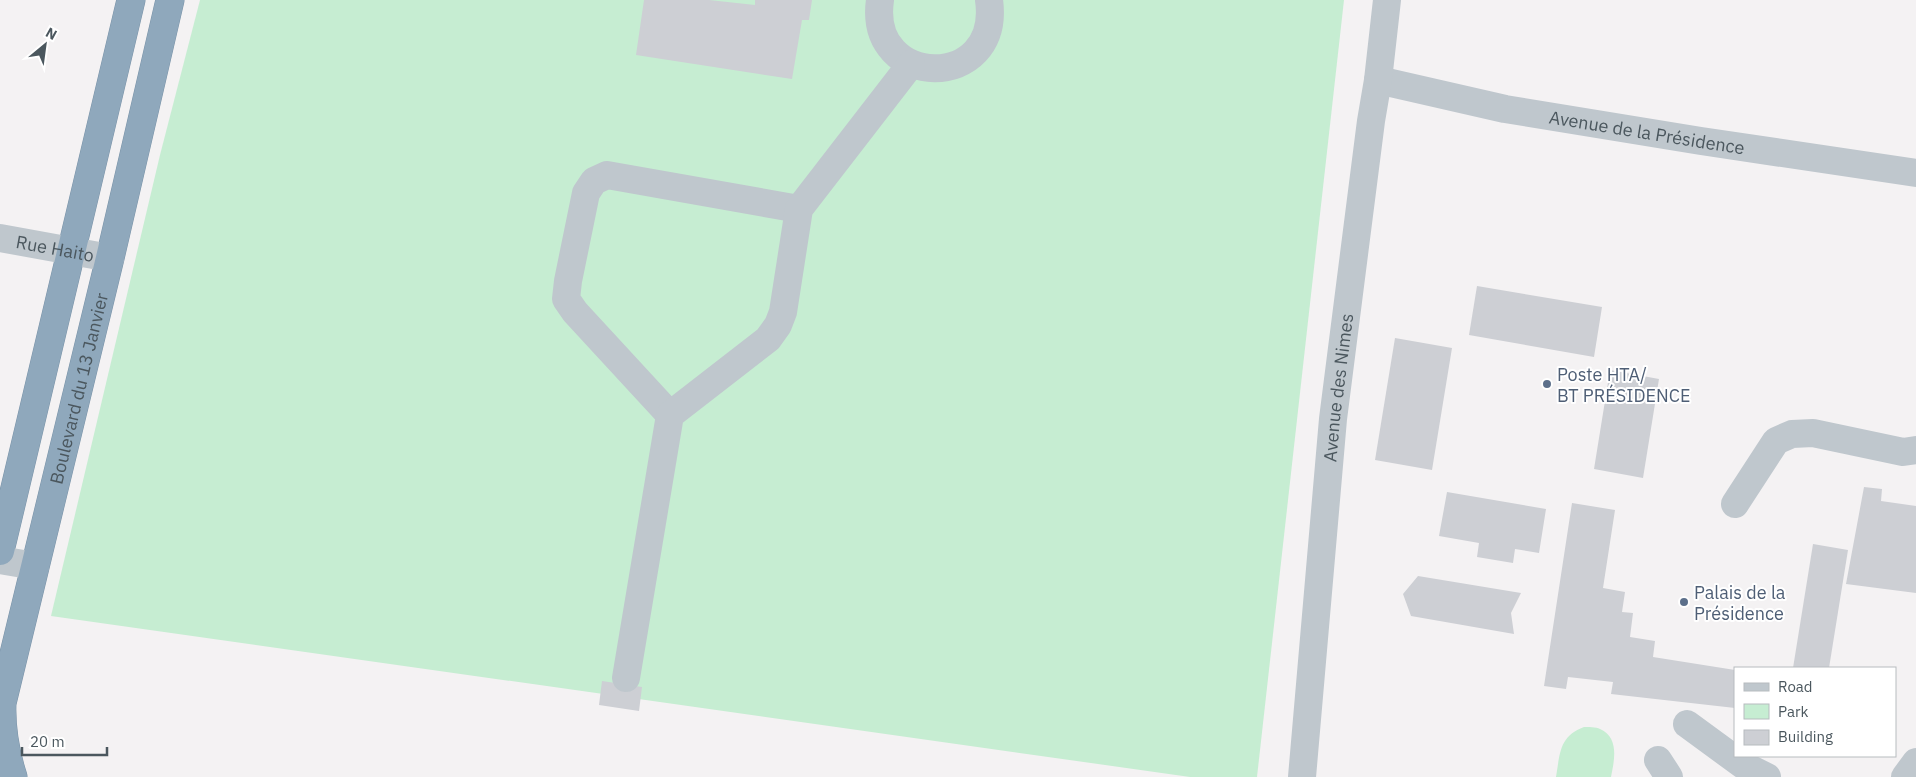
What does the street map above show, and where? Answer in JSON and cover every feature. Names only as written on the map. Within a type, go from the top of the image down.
[{"type":"highway","points":[[0,551],[131,0]]},
{"type":"highway","name":"Boulevard du 13 Janvier","points":[[13,777],[4,746],[1,725],[2,703],[110,258],[170,0]]},
{"type":"street","points":[[880,0],[878,12],[880,28],[887,43],[897,55],[911,64],[926,69],[942,69],[958,65],[982,45],[989,30],[991,14],[989,0]]},
{"type":"street","name":"Avenue des Nimes","points":[[1302,777],[1333,419],[1387,0]]},
{"type":"street","points":[[626,678],[670,415],[768,339],[778,325],[783,312],[800,209],[911,64]]},
{"type":"street","name":"Avenue de la Présidence","points":[[1378,80],[1505,109],[1701,142],[1916,173]]},
{"type":"street","points":[[670,415],[575,312],[566,299],[586,193],[594,181],[607,175],[800,209]]},
{"type":"street","name":"Rue Haito","points":[[0,238],[110,258]]},
{"type":"street","points":[[1734,504],[1776,441],[1792,434],[1813,433],[1903,452],[1916,450]]},
{"type":"street","points":[[0,560],[35,566]]},
{"type":"street","points":[[1687,724],[1743,765],[1767,777]]},
{"type":"street","points":[[1905,777],[1916,762]]},
{"type":"green space","points":[[200,0],[1344,0],[1257,777],[1190,777],[51,616],[160,155]]},
{"type":"green space","points":[[1584,727],[1600,729],[1611,738],[1614,750],[1611,777],[1556,777],[1560,753],[1565,741],[1570,735]]},
{"type":"building","points":[[644,0],[709,0],[755,5],[755,0],[812,0],[809,20],[802,20],[792,79],[636,55]]},
{"type":"building","points":[[1477,286],[1602,307],[1594,357],[1469,335]]},
{"type":"building","points":[[1395,338],[1452,348],[1432,470],[1375,460]]},
{"type":"building","points":[[1610,370],[1659,379],[1643,478],[1594,469]]},
{"type":"building","points":[[1864,487],[1882,489],[1881,501],[1916,506],[1916,593],[1846,584]]},
{"type":"building","points":[[1447,492],[1546,509],[1539,553],[1515,549],[1513,563],[1477,557],[1479,543],[1439,536]]},
{"type":"building","points":[[1572,503],[1615,510],[1603,588],[1625,592],[1622,612],[1633,613],[1630,637],[1655,641],[1653,657],[1734,670],[1734,708],[1611,694],[1613,682],[1568,677],[1566,689],[1544,686]]},
{"type":"building","points":[[1813,544],[1848,550],[1829,667],[1793,667]]},
{"type":"building","points":[[1418,576],[1521,593],[1511,613],[1514,634],[1411,616],[1403,594]]},
{"type":"building","points":[[602,681],[642,687],[639,711],[599,705]]},
{"type":"place","name":"Poste HTA/ BT PRÉSIDENCE","points":[[1547,384]]},
{"type":"place","name":"Palais de la Présidence","points":[[1684,602]]}]
